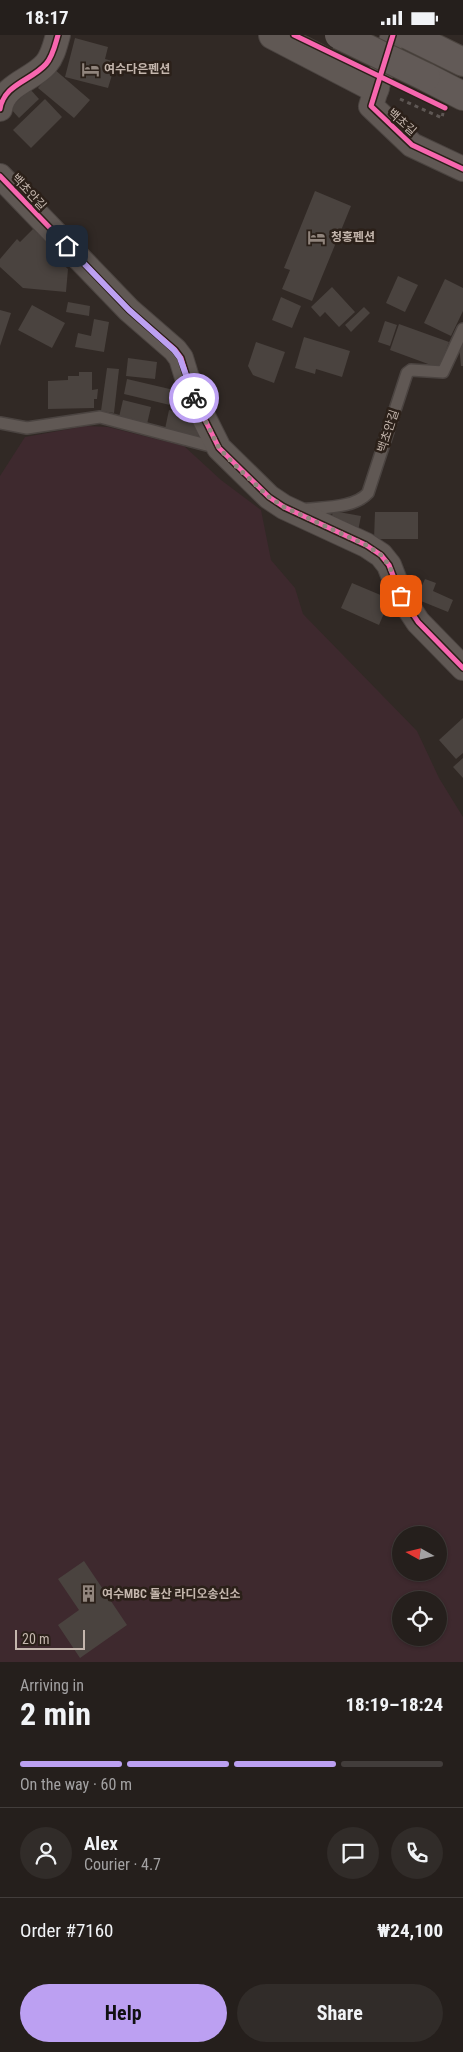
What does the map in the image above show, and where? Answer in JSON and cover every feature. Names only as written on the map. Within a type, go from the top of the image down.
[{"type":"main road","points":[[339,35],[426,77],[454,102]]},
{"type":"main road","points":[[408,35],[463,62]]},
{"type":"street","points":[[0,109],[5,95],[46,63],[52,54],[58,35]]},
{"type":"street","points":[[273,35],[375,88]]},
{"type":"street","name":"백초길","points":[[393,35],[370,106],[412,145],[463,169]]},
{"type":"street","name":"백초안길","points":[[0,176],[129,310],[174,350],[180,358],[192,394],[219,448],[269,497],[291,511],[366,545],[381,555],[389,565],[401,596],[418,621],[463,668]]},
{"type":"lane","name":"백초안길","points":[[291,511],[352,503],[364,498],[368,493],[407,373],[411,371],[443,372],[463,329]]},
{"type":"lane","points":[[0,423],[27,428],[100,417],[219,448]]},
{"type":"path","points":[[375,88],[442,118],[454,102]]},
{"type":"shaded area","points":[[86,426],[108,427],[184,446],[221,480],[261,510],[271,560],[295,588],[303,614],[417,731],[439,778],[463,817],[463,1662],[0,1662],[0,476],[25,437]]},
{"type":"building","name":"여수다은펜션","points":[[75,38],[108,47],[105,59],[116,62],[108,88],[65,77]]},
{"type":"building","points":[[54,69],[90,100],[74,118],[38,88]]},
{"type":"building","points":[[30,89],[39,99],[19,118],[10,108]]},
{"type":"building","points":[[45,99],[62,117],[31,148],[13,130]]},
{"type":"building","name":"청홍펜션","points":[[315,191],[351,206],[312,301],[282,289],[290,270],[284,268]]},
{"type":"building","points":[[33,229],[62,255],[58,260],[68,269],[66,292],[23,288],[0,267],[0,259],[17,239],[20,242]]},
{"type":"building","points":[[398,276],[418,285],[405,312],[386,303]]},
{"type":"building","points":[[445,279],[463,288],[463,311],[451,336],[424,323]]},
{"type":"building","points":[[332,287],[355,312],[339,327],[325,312],[320,317],[311,307]]},
{"type":"building","points":[[281,297],[301,306],[292,328],[272,320]]},
{"type":"building","points":[[68,302],[90,306],[89,316],[66,312]]},
{"type":"building","points":[[32,305],[65,323],[52,348],[18,330]]},
{"type":"building","points":[[364,307],[370,313],[351,332],[345,325]]},
{"type":"building","points":[[0,310],[11,313],[0,346]]},
{"type":"building","points":[[94,319],[109,322],[104,352],[75,347],[78,333],[91,336]]},
{"type":"building","points":[[385,321],[397,325],[390,346],[378,342]]},
{"type":"building","points":[[399,324],[449,342],[439,368],[390,350]]},
{"type":"building","points":[[463,335],[463,366],[461,366],[459,345]]},
{"type":"building","points":[[304,337],[350,351],[342,377],[316,369],[315,374],[295,368]]},
{"type":"building","points":[[256,342],[285,352],[274,383],[253,375],[248,366]]},
{"type":"building","points":[[128,358],[157,362],[155,379],[126,376]]},
{"type":"building","points":[[107,368],[119,369],[114,413],[101,411]]},
{"type":"building","points":[[79,372],[92,372],[92,390],[98,389],[97,399],[94,399],[94,408],[48,409],[48,381],[68,380],[68,376],[79,376]]},
{"type":"building","points":[[127,379],[174,390],[170,405],[124,394]]},
{"type":"building","points":[[123,400],[151,407],[147,424],[119,417]]},
{"type":"building","points":[[169,410],[181,413],[200,427],[198,436],[165,429]]},
{"type":"building","points":[[333,511],[361,516],[358,531],[330,526]]},
{"type":"building","points":[[375,512],[418,512],[418,539],[374,539]]},
{"type":"building","points":[[425,579],[436,583],[433,591],[453,600],[448,612],[416,599]]},
{"type":"building","points":[[352,583],[390,599],[379,625],[341,608]]},
{"type":"building","points":[[463,718],[463,753],[456,759],[439,740]]},
{"type":"building","points":[[463,758],[463,778],[453,767]]},
{"type":"building","name":"여수MBC 돌산 라디오송신소","points":[[84,1561],[127,1625],[80,1658],[58,1625],[79,1610],[58,1579]]},
{"type":"cycle path","points":[[0,109],[12,88],[46,64],[52,54],[58,35]]},
{"type":"cycle path","points":[[294,35],[445,108]]},
{"type":"cycle path","points":[[393,35],[371,106],[412,145],[463,169]]},
{"type":"cycle path","points":[[0,176],[129,310],[175,350],[181,358],[192,394],[219,448],[269,497],[284,507],[366,545],[381,555],[389,565],[401,596],[418,622],[463,668]]},
{"type":"way so far","points":[[194,398],[219,448],[238,468],[269,497],[284,507],[366,545],[381,555],[389,565],[401,596]]},
{"type":"place","name":"여수다은펜션","points":[[90,69]]},
{"type":"place","name":"청홍펜션","points":[[317,237]]},
{"type":"place","name":"여수MBC 돌산 라디오송신소","points":[[88,1594]]},
{"type":"route","points":[[67,246],[129,310],[174,350],[180,358],[194,398]]}]
